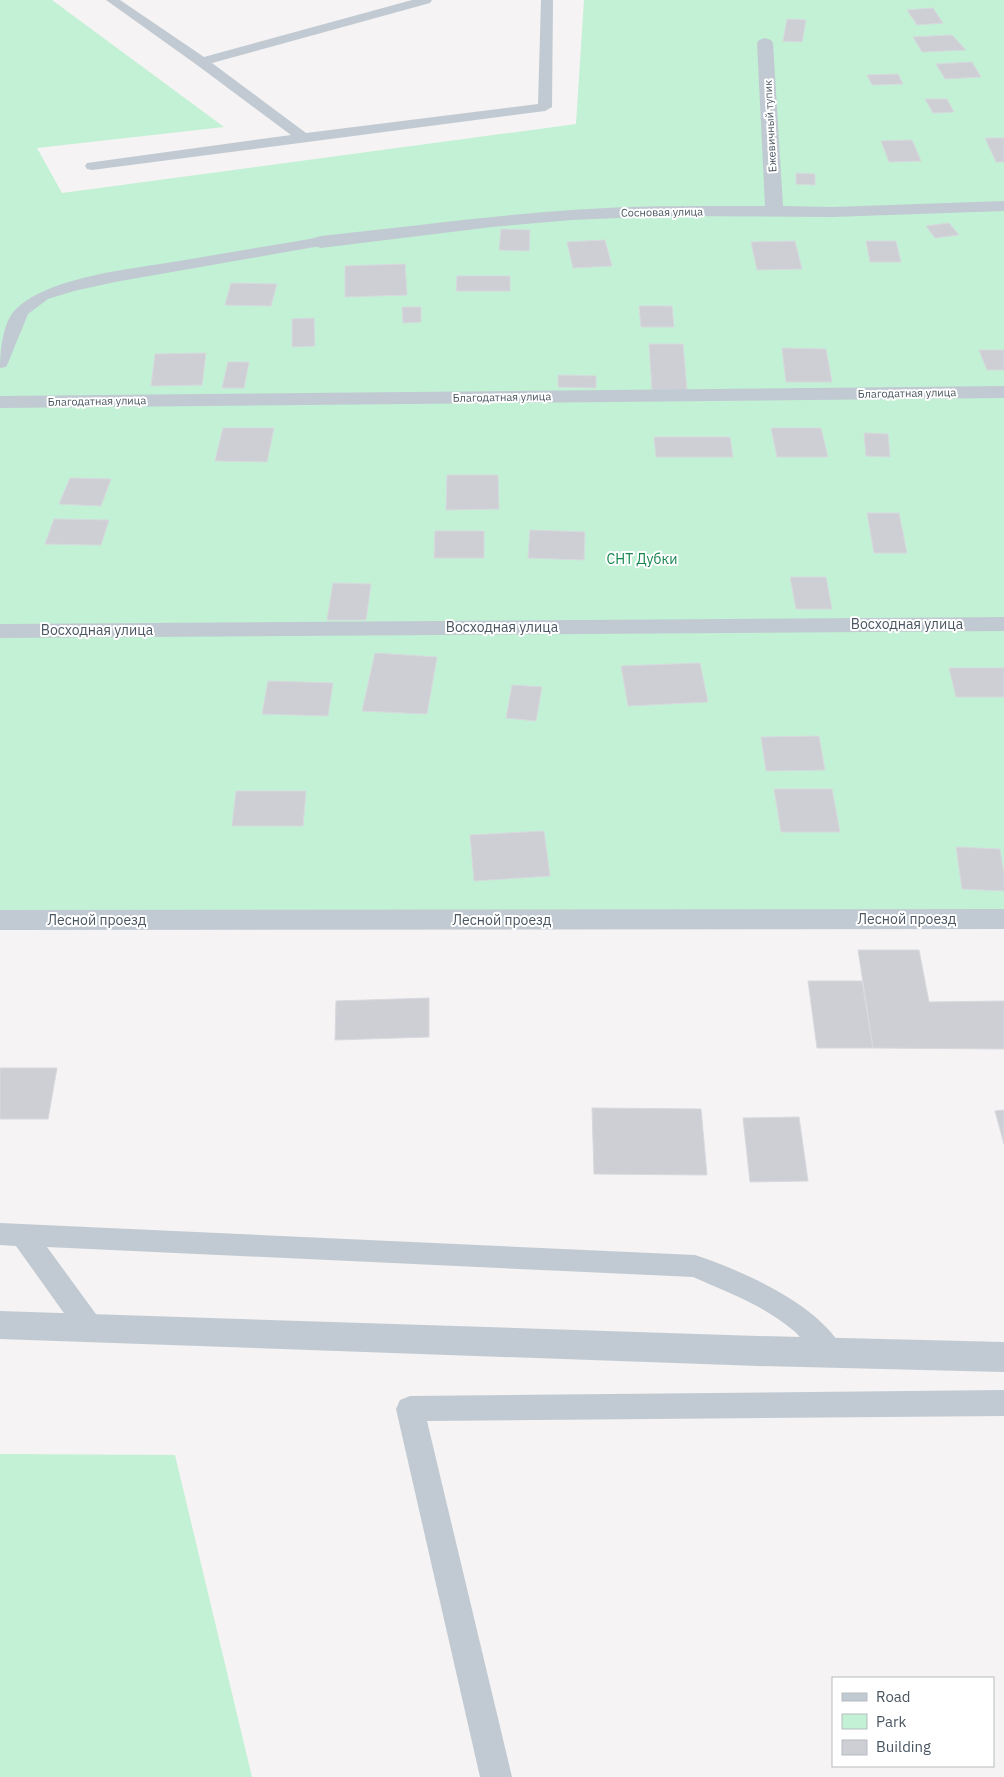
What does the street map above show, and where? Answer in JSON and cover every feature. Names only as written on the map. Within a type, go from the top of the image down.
[{"type":"street","name":"Ежевичный тупик","points":[[765,43],[774,210]]},
{"type":"street","name":"Сосновая улица","points":[[321,242],[492,222],[572,215],[663,211],[774,210],[832,212],[1004,206]]},
{"type":"street","name":"Благодатная улица","points":[[0,402],[1004,392]]},
{"type":"street","name":"Восходная улица","points":[[0,631],[1004,624]]},
{"type":"street","name":"Лесной проезд","points":[[0,920],[1004,919]]},
{"type":"street","points":[[0,1325],[832,1353],[1004,1356]]},
{"type":"lane","points":[[112,0],[202,62],[303,138]]},
{"type":"lane","points":[[202,62],[426,0]]},
{"type":"lane","points":[[92,166],[545,106],[547,0]]},
{"type":"lane","points":[[0,362],[21,312],[42,296],[70,287],[115,277],[321,242]]},
{"type":"lane","points":[[12,1234],[91,1329]]},
{"type":"lane","points":[[12,1234],[695,1266],[759,1294],[804,1323],[832,1353]]},
{"type":"lane","points":[[496,1777],[410,1409],[1004,1403]]},
{"type":"green space","name":"СНТ Дубки","points":[[0,0],[52,0],[224,127],[37,148],[62,193],[576,124],[584,0],[1004,0],[1004,919],[0,920]]},
{"type":"green space","points":[[0,1454],[175,1455],[252,1777],[0,1777]]},
{"type":"building","points":[[933,8],[943,23],[917,25],[907,10]]},
{"type":"building","points":[[787,19],[806,20],[802,42],[783,41]]},
{"type":"building","points":[[952,35],[966,50],[922,52],[913,37]]},
{"type":"building","points":[[972,62],[981,77],[945,79],[936,64]]},
{"type":"building","points":[[898,74],[903,84],[872,85],[867,75]]},
{"type":"building","points":[[925,99],[947,99],[954,112],[933,113]]},
{"type":"building","points":[[985,138],[1004,138],[1004,162],[996,162]]},
{"type":"building","points":[[912,140],[921,161],[889,162],[881,141]]},
{"type":"building","points":[[796,173],[815,174],[815,185],[796,184]]},
{"type":"building","points":[[949,223],[959,235],[935,238],[926,226]]},
{"type":"building","points":[[501,229],[530,230],[529,251],[499,250]]},
{"type":"building","points":[[605,240],[612,266],[573,268],[567,242]]},
{"type":"building","points":[[795,241],[802,269],[757,270],[751,242]]},
{"type":"building","points":[[866,241],[896,241],[901,262],[870,262]]},
{"type":"building","points":[[405,264],[407,295],[345,297],[345,266]]},
{"type":"building","points":[[457,276],[510,276],[510,291],[456,291]]},
{"type":"building","points":[[231,283],[277,284],[271,306],[225,305]]},
{"type":"building","points":[[639,306],[672,306],[674,327],[641,327]]},
{"type":"building","points":[[402,307],[421,307],[421,322],[403,323]]},
{"type":"building","points":[[314,318],[315,346],[292,347],[292,319]]},
{"type":"building","points":[[649,344],[683,344],[687,390],[652,390]]},
{"type":"building","points":[[782,348],[826,349],[832,382],[786,382]]},
{"type":"building","points":[[979,350],[1004,350],[1004,370],[987,370]]},
{"type":"building","points":[[206,353],[202,385],[151,386],[155,354]]},
{"type":"building","points":[[228,362],[249,362],[244,388],[222,388]]},
{"type":"building","points":[[558,375],[596,376],[596,388],[558,387]]},
{"type":"building","points":[[223,428],[274,428],[267,462],[215,461]]},
{"type":"building","points":[[771,428],[821,428],[828,457],[777,457]]},
{"type":"building","points":[[864,433],[888,434],[890,457],[866,456]]},
{"type":"building","points":[[654,437],[730,437],[733,457],[656,457]]},
{"type":"building","points":[[447,475],[498,475],[499,509],[446,510]]},
{"type":"building","points":[[70,478],[111,479],[101,506],[59,504]]},
{"type":"building","points":[[867,513],[899,513],[907,553],[874,553]]},
{"type":"building","points":[[54,519],[109,520],[101,545],[45,544]]},
{"type":"building","points":[[530,530],[585,532],[584,560],[528,558]]},
{"type":"building","points":[[435,531],[484,531],[484,558],[434,558]]},
{"type":"building","points":[[790,577],[826,577],[832,609],[796,609]]},
{"type":"building","points":[[333,583],[371,584],[366,620],[327,620]]},
{"type":"building","points":[[375,653],[437,657],[427,714],[362,711]]},
{"type":"building","points":[[700,663],[708,702],[628,706],[621,666]]},
{"type":"building","points":[[949,668],[1004,668],[1004,697],[956,697]]},
{"type":"building","points":[[268,681],[333,683],[328,716],[262,714]]},
{"type":"building","points":[[512,685],[542,687],[536,721],[506,718]]},
{"type":"building","points":[[819,736],[825,770],[766,771],[761,737]]},
{"type":"building","points":[[774,789],[832,789],[840,832],[781,832]]},
{"type":"building","points":[[236,791],[306,791],[303,826],[232,826]]},
{"type":"building","points":[[544,831],[550,876],[474,881],[470,835]]},
{"type":"building","points":[[956,847],[1000,849],[1004,874],[1004,891],[962,889]]},
{"type":"building","points":[[858,950],[919,950],[929,1002],[1004,1001],[1004,1049],[873,1048]]},
{"type":"building","points":[[808,981],[862,981],[873,1048],[817,1048]]},
{"type":"building","points":[[429,998],[429,1037],[335,1040],[336,1001]]},
{"type":"building","points":[[0,1068],[57,1068],[48,1119],[0,1119]]},
{"type":"building","points":[[592,1108],[701,1109],[707,1175],[594,1174]]},
{"type":"building","points":[[1004,1110],[1004,1144],[995,1111]]},
{"type":"building","points":[[799,1117],[808,1181],[750,1182],[743,1118]]}]
